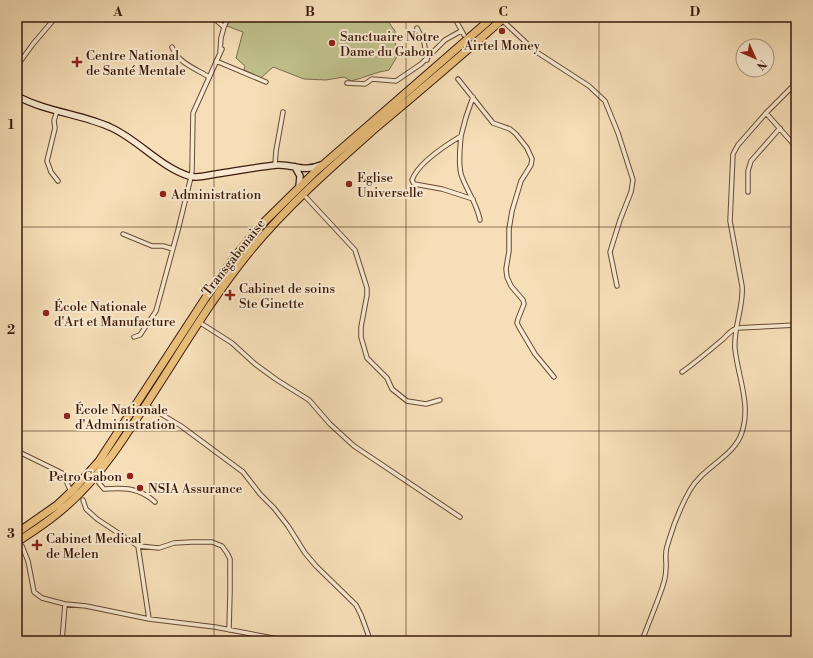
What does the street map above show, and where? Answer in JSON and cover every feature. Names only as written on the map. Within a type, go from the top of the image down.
[{"type":"highway","name":"Transgabonaise","points":[[17,533],[57,505],[71,492],[105,453],[197,311],[225,271],[260,226],[325,163],[493,17]]},
{"type":"highway","name":"Transgabonaise","points":[[20,544],[62,511],[88,485],[111,457],[227,280],[252,248],[303,194],[346,154],[503,18]]},
{"type":"street","points":[[17,66],[56,17]]},
{"type":"street","points":[[212,17],[224,27]]},
{"type":"street","points":[[134,337],[140,335],[156,311],[191,177],[192,113],[221,51],[221,38],[228,17]]},
{"type":"street","points":[[454,17],[464,35]]},
{"type":"street","points":[[503,18],[535,51],[589,86],[605,101],[626,155],[633,180],[631,192],[610,252],[617,286]]},
{"type":"street","points":[[417,28],[424,42],[427,60]]},
{"type":"street","points":[[347,83],[365,84],[372,79],[396,81],[427,60],[444,40],[461,31]]},
{"type":"street","points":[[172,47],[175,55],[209,77]]},
{"type":"street","points":[[216,61],[266,82]]},
{"type":"street","points":[[458,79],[493,123],[510,129],[516,134],[531,154],[531,165],[521,181],[512,211],[506,269],[507,277],[511,286],[523,300],[524,304],[518,319],[519,327],[535,354],[554,377]]},
{"type":"street","points":[[642,641],[664,582],[667,566],[666,552],[674,523],[684,500],[697,479],[738,442],[742,434],[746,410],[735,348],[743,295],[742,282],[730,222],[733,154],[738,145],[766,113],[796,83]]},
{"type":"street","points":[[17,96],[30,102],[98,122],[114,129],[172,168],[191,177],[275,165],[289,165],[301,169],[309,169],[325,163]]},
{"type":"street","points":[[473,97],[461,136],[459,164],[480,220]]},
{"type":"street","points":[[57,110],[54,121],[55,128],[47,161],[51,172],[58,181]]},
{"type":"street","points":[[275,165],[283,112]]},
{"type":"street","points":[[766,113],[796,147]]},
{"type":"street","points":[[748,192],[748,171],[751,161],[780,128]]},
{"type":"street","points":[[461,136],[431,158],[414,174],[412,180],[414,184],[442,189],[473,199]]},
{"type":"street","points":[[294,167],[300,176],[299,187]]},
{"type":"street","points":[[303,194],[355,250],[367,295],[361,327],[361,336],[368,358],[387,378],[392,389],[407,401],[426,404],[440,400]]},
{"type":"street","points":[[123,234],[152,246],[163,246],[173,249]]},
{"type":"street","points":[[199,322],[232,343],[255,364],[277,380],[309,400],[330,424],[354,446],[460,517]]},
{"type":"street","points":[[682,372],[723,339],[729,331],[737,328],[796,325]]},
{"type":"street","points":[[146,405],[181,426],[243,472],[288,526],[305,553],[356,606],[361,615],[369,641]]},
{"type":"street","points":[[17,451],[62,473],[71,492]]},
{"type":"street","points":[[99,483],[104,488],[126,488],[147,495],[154,502]]},
{"type":"street","points":[[83,500],[86,509],[97,520],[138,546],[159,548],[174,543],[192,542],[212,542],[222,546],[230,559],[228,630]]},
{"type":"street","points":[[20,544],[28,561],[34,592],[42,598],[65,604],[86,606],[149,619],[228,630],[280,640],[300,641]]},
{"type":"street","points":[[138,546],[149,619]]},
{"type":"street","points":[[796,575],[794,586],[796,598]]},
{"type":"street","points":[[62,641],[65,604]]},
{"type":"green space","points":[[231,17],[385,17],[395,31],[395,42],[398,55],[389,70],[351,81],[344,77],[326,80],[304,79],[273,67],[261,78],[244,70],[245,66],[236,58],[243,32],[227,26]]},
{"type":"green space","points":[[497,17],[501,17],[328,166],[268,225],[250,246],[109,456],[86,483],[60,509],[17,539],[17,536],[76,491],[231,267],[267,223],[318,172]]},
{"type":"place","name":"Airtel Money","points":[[502,31]]},
{"type":"place","name":"Sanctuaire Notre Dame du Gabon","points":[[332,43]]},
{"type":"place","name":"Centre National de Santé Mentale","points":[[77,62]]},
{"type":"place","name":"Eglise Universelle","points":[[349,184]]},
{"type":"place","name":"Administration","points":[[163,194]]},
{"type":"place","name":"Cabinet de soins Ste Ginette","points":[[230,295]]},
{"type":"place","name":"École Nationale d'Art et Manufacture","points":[[46,313]]},
{"type":"place","name":"École Nationale d'Administration","points":[[67,416]]},
{"type":"place","name":"Petro Gabon","points":[[130,476]]},
{"type":"place","name":"NSIA Assurance","points":[[140,488]]},
{"type":"place","name":"Cabinet Medical de Melen","points":[[37,545]]}]
